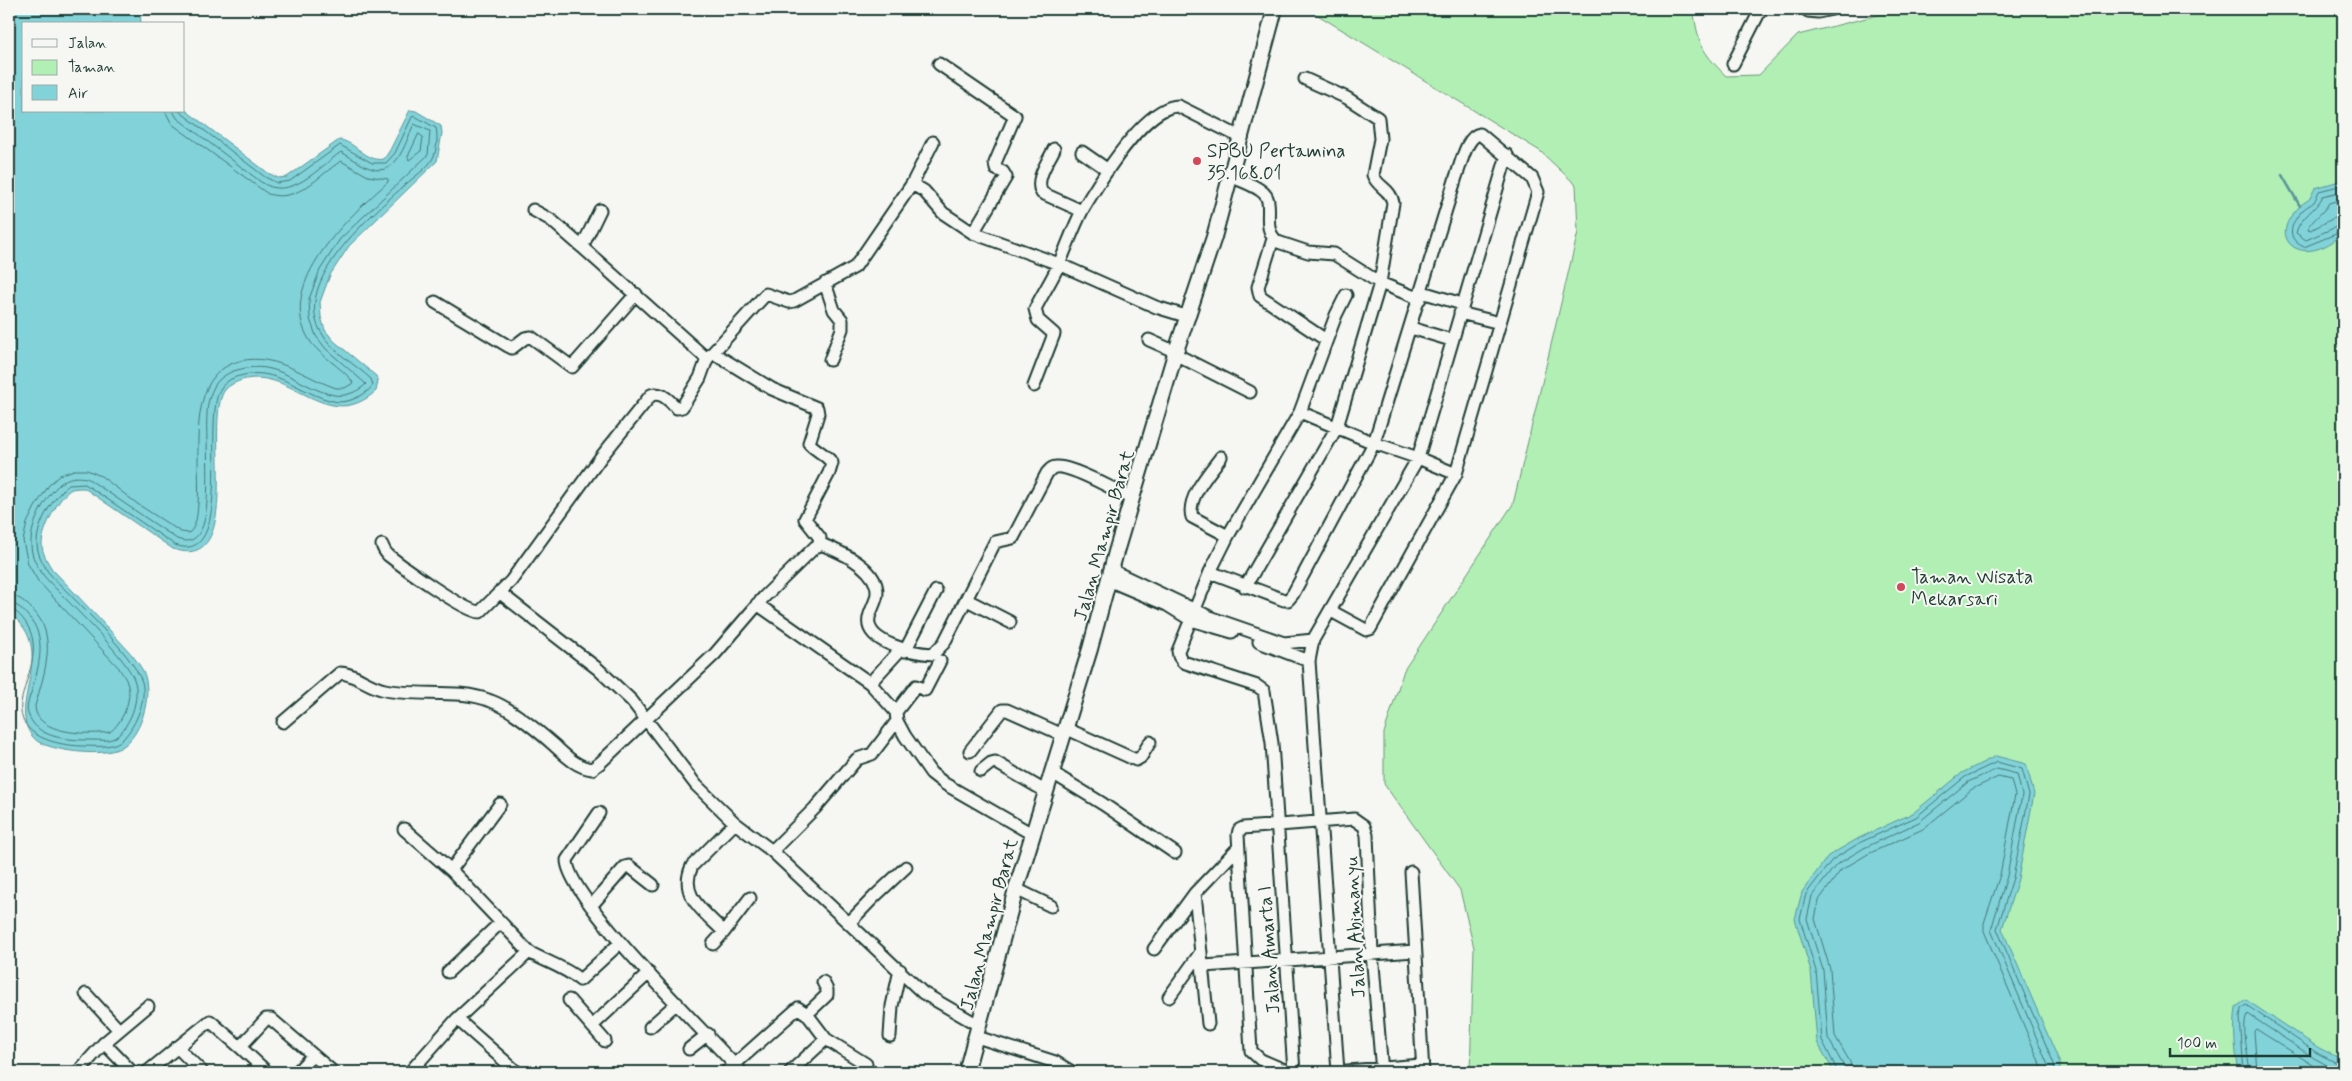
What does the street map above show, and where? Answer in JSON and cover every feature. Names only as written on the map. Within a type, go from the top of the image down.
[{"type":"street","name":"Jalan Mampir Barat","points":[[966,1072],[1032,834],[1090,649],[1109,575],[1175,353],[1189,317],[1214,237],[1275,9]]},
{"type":"street","points":[[1733,64],[1761,9]]},
{"type":"street","points":[[1806,9],[1818,12],[1832,9]]},
{"type":"street","points":[[939,64],[1015,116],[995,163],[996,169],[1003,172],[1006,177],[973,234]]},
{"type":"street","points":[[1245,586],[1337,428],[1380,283],[1393,203],[1390,193],[1374,180],[1373,175],[1380,139],[1378,118],[1347,98],[1305,79]]},
{"type":"street","points":[[1034,386],[1054,334],[1038,320],[1035,308],[1059,264],[1082,211],[1108,170],[1150,118],[1168,106],[1178,106],[1242,138]]},
{"type":"street","points":[[1210,572],[1284,600],[1290,597],[1374,443],[1456,177],[1470,140],[1476,134],[1480,134],[1532,178],[1538,192],[1456,474],[1370,629],[1366,630],[1331,611]]},
{"type":"street","points":[[382,545],[386,554],[420,576],[433,588],[475,612],[480,612],[511,581],[601,457],[651,395],[662,395],[677,408],[682,407],[700,378],[710,356],[766,294],[789,302],[794,301],[855,267],[912,184],[933,142]]},
{"type":"street","points":[[1054,150],[1040,179],[1039,188],[1042,193],[1082,211]]},
{"type":"street","points":[[1082,152],[1108,170]]},
{"type":"street","points":[[1411,872],[1422,1068],[1337,1072],[1321,821],[1308,661],[1313,640],[1418,458],[1451,340],[1507,155]]},
{"type":"street","points":[[1230,176],[1259,190],[1267,198],[1269,227],[1273,239],[1258,291],[1260,296],[1326,340]]},
{"type":"street","points":[[912,184],[924,191],[943,213],[973,234],[1059,264],[1156,307],[1189,317]]},
{"type":"street","points":[[533,210],[552,220],[599,264],[710,356],[772,389],[817,408],[818,414],[809,443],[832,463],[829,473],[805,519],[820,538],[818,546]]},
{"type":"street","points":[[582,247],[600,210]]},
{"type":"street","points":[[1273,239],[1308,252],[1334,254],[1380,283],[1461,308],[1500,323]]},
{"type":"street","points":[[825,283],[834,310],[842,320],[842,329],[830,360]]},
{"type":"street","points":[[435,302],[512,348],[525,338],[531,337],[572,367],[636,294]]},
{"type":"street","points":[[1193,616],[1210,572],[1228,536],[1300,412],[1326,340],[1346,295]]},
{"type":"street","points":[[1410,328],[1451,340]]},
{"type":"street","points":[[1149,340],[1250,392]]},
{"type":"street","points":[[1300,412],[1456,474]]},
{"type":"street","points":[[1221,457],[1200,488],[1190,512],[1192,517],[1228,536]]},
{"type":"street","points":[[283,722],[340,674],[347,673],[371,687],[387,691],[467,695],[492,701],[531,727],[568,758],[583,768],[592,769],[715,654],[757,604],[822,544],[843,553],[869,574],[876,586],[876,602],[869,616],[868,625],[872,634],[903,650],[932,654],[944,643],[995,542],[1013,538],[1052,467],[1058,466],[1076,472],[1132,499]]},
{"type":"street","points":[[1109,575],[1193,616],[1283,646],[1308,661]]},
{"type":"street","points":[[870,683],[903,650],[936,591]]},
{"type":"street","points":[[499,592],[598,669],[632,701],[647,718],[696,786],[736,823],[772,852],[923,993],[978,1032],[1055,1062],[1072,1072]]},
{"type":"street","points":[[967,600],[1010,622]]},
{"type":"street","points":[[757,604],[870,683],[897,716],[905,736],[931,773],[945,784],[1032,834]]},
{"type":"street","name":"Jalan Amarta I","points":[[1193,616],[1178,650],[1178,656],[1183,662],[1257,686],[1264,691],[1272,742],[1276,825],[1288,960],[1294,1072]]},
{"type":"street","points":[[1283,646],[1313,640]]},
{"type":"street","points":[[772,852],[815,808],[857,759],[872,754],[916,686],[925,690],[940,661]]},
{"type":"street","points":[[970,751],[1002,710],[1007,710],[1135,759],[1141,757],[1150,742]]},
{"type":"street","points":[[981,771],[995,762],[1046,790]]},
{"type":"street","points":[[1051,772],[1104,804],[1175,853]]},
{"type":"street","points":[[451,870],[500,804]]},
{"type":"street","points":[[599,813],[567,860],[568,870],[591,906],[620,943],[708,1034],[734,1070],[798,1008],[807,1014],[826,1039],[866,1064]]},
{"type":"street","name":"Jalan Abimanyu","points":[[1321,821],[1354,819],[1364,826],[1367,835],[1372,953],[1382,1070]]},
{"type":"street","points":[[1289,1072],[1261,1060],[1251,1051],[1238,848],[1239,830],[1321,821]]},
{"type":"street","points":[[724,932],[691,898],[687,886],[688,875],[692,866],[736,823]]},
{"type":"street","points":[[404,829],[451,870],[529,952],[544,961],[568,969],[580,980],[620,943]]},
{"type":"street","points":[[1154,949],[1195,893],[1238,848]]},
{"type":"street","points":[[591,906],[625,867],[629,866],[653,885]]},
{"type":"street","points":[[849,924],[906,867]]},
{"type":"street","points":[[1016,889],[1051,906]]},
{"type":"street","points":[[1195,893],[1204,966],[1208,1024]]},
{"type":"street","points":[[713,944],[750,898]]},
{"type":"street","points":[[448,972],[500,923]]},
{"type":"street","points":[[1204,966],[1415,951]]},
{"type":"street","points":[[417,1070],[457,1019],[529,952]]},
{"type":"street","points":[[1169,997],[1202,952]]},
{"type":"street","points":[[890,1036],[892,1006],[900,970]]},
{"type":"street","points":[[592,1026],[649,972]]},
{"type":"street","points":[[807,1014],[827,994],[823,982]]},
{"type":"street","points":[[86,994],[119,1030]]},
{"type":"street","points":[[569,1000],[605,1041]]},
{"type":"street","points":[[650,1028],[677,1003]]},
{"type":"street","points":[[78,1072],[104,1043],[148,1006]]},
{"type":"street","points":[[240,1047],[268,1018],[333,1072]]},
{"type":"street","points":[[457,1019],[517,1072]]},
{"type":"street","points":[[147,1072],[210,1021],[267,1072]]},
{"type":"street","points":[[689,1050],[708,1034]]},
{"type":"street","points":[[799,1070],[826,1039]]},
{"type":"street","points":[[104,1043],[129,1071]]},
{"type":"street","points":[[176,1047],[202,1072]]},
{"type":"street","points":[[297,1072],[313,1055]]},
{"type":"green space","name":"Taman Wisata Mekarsari","points":[[1308,9],[1693,9],[1702,46],[1726,76],[1759,75],[1798,35],[1902,9],[2343,9],[2343,1072],[1470,1072],[1474,948],[1460,890],[1384,784],[1384,733],[1404,670],[1513,504],[1578,232],[1576,185],[1540,151]]},
{"type":"water","points":[[9,9],[140,9],[141,22],[22,22],[22,112],[185,112],[185,110],[268,173],[278,178],[287,177],[339,140],[345,141],[372,158],[384,159],[410,110],[416,111],[441,126],[442,133],[437,161],[349,246],[330,275],[320,302],[321,317],[325,330],[334,341],[376,376],[378,382],[376,391],[358,403],[341,406],[325,403],[277,382],[260,378],[242,380],[227,388],[219,406],[216,517],[209,539],[196,551],[173,549],[84,488],[72,489],[67,493],[52,514],[45,530],[42,544],[48,563],[130,653],[143,671],[146,680],[146,704],[143,716],[132,738],[115,750],[97,753],[64,750],[44,745],[37,741],[27,728],[25,713],[32,662],[31,645],[24,628],[9,613]]},
{"type":"water","points":[[2343,180],[2343,233],[2332,242],[2318,249],[2297,249],[2291,245],[2286,237],[2285,230],[2294,212],[2309,199],[2315,188]]},
{"type":"water","points":[[1996,756],[2026,764],[2034,794],[2018,879],[2002,929],[2060,1063],[2060,1072],[1834,1072],[1817,1042],[1811,971],[1795,919],[1802,892],[1828,856],[1859,838],[1913,813],[1962,773]]},
{"type":"water","points":[[2246,1000],[2319,1048],[2343,1060],[2343,1072],[2239,1072],[2236,1056],[2235,1015],[2236,1007]]},
{"type":"waterway","points":[[2282,175],[2300,206]]},
{"type":"place","name":"SPBU Pertamina 35.168.01","points":[[1197,161]]},
{"type":"place","name":"Taman Wisata Mekarsari","points":[[1901,587]]}]
